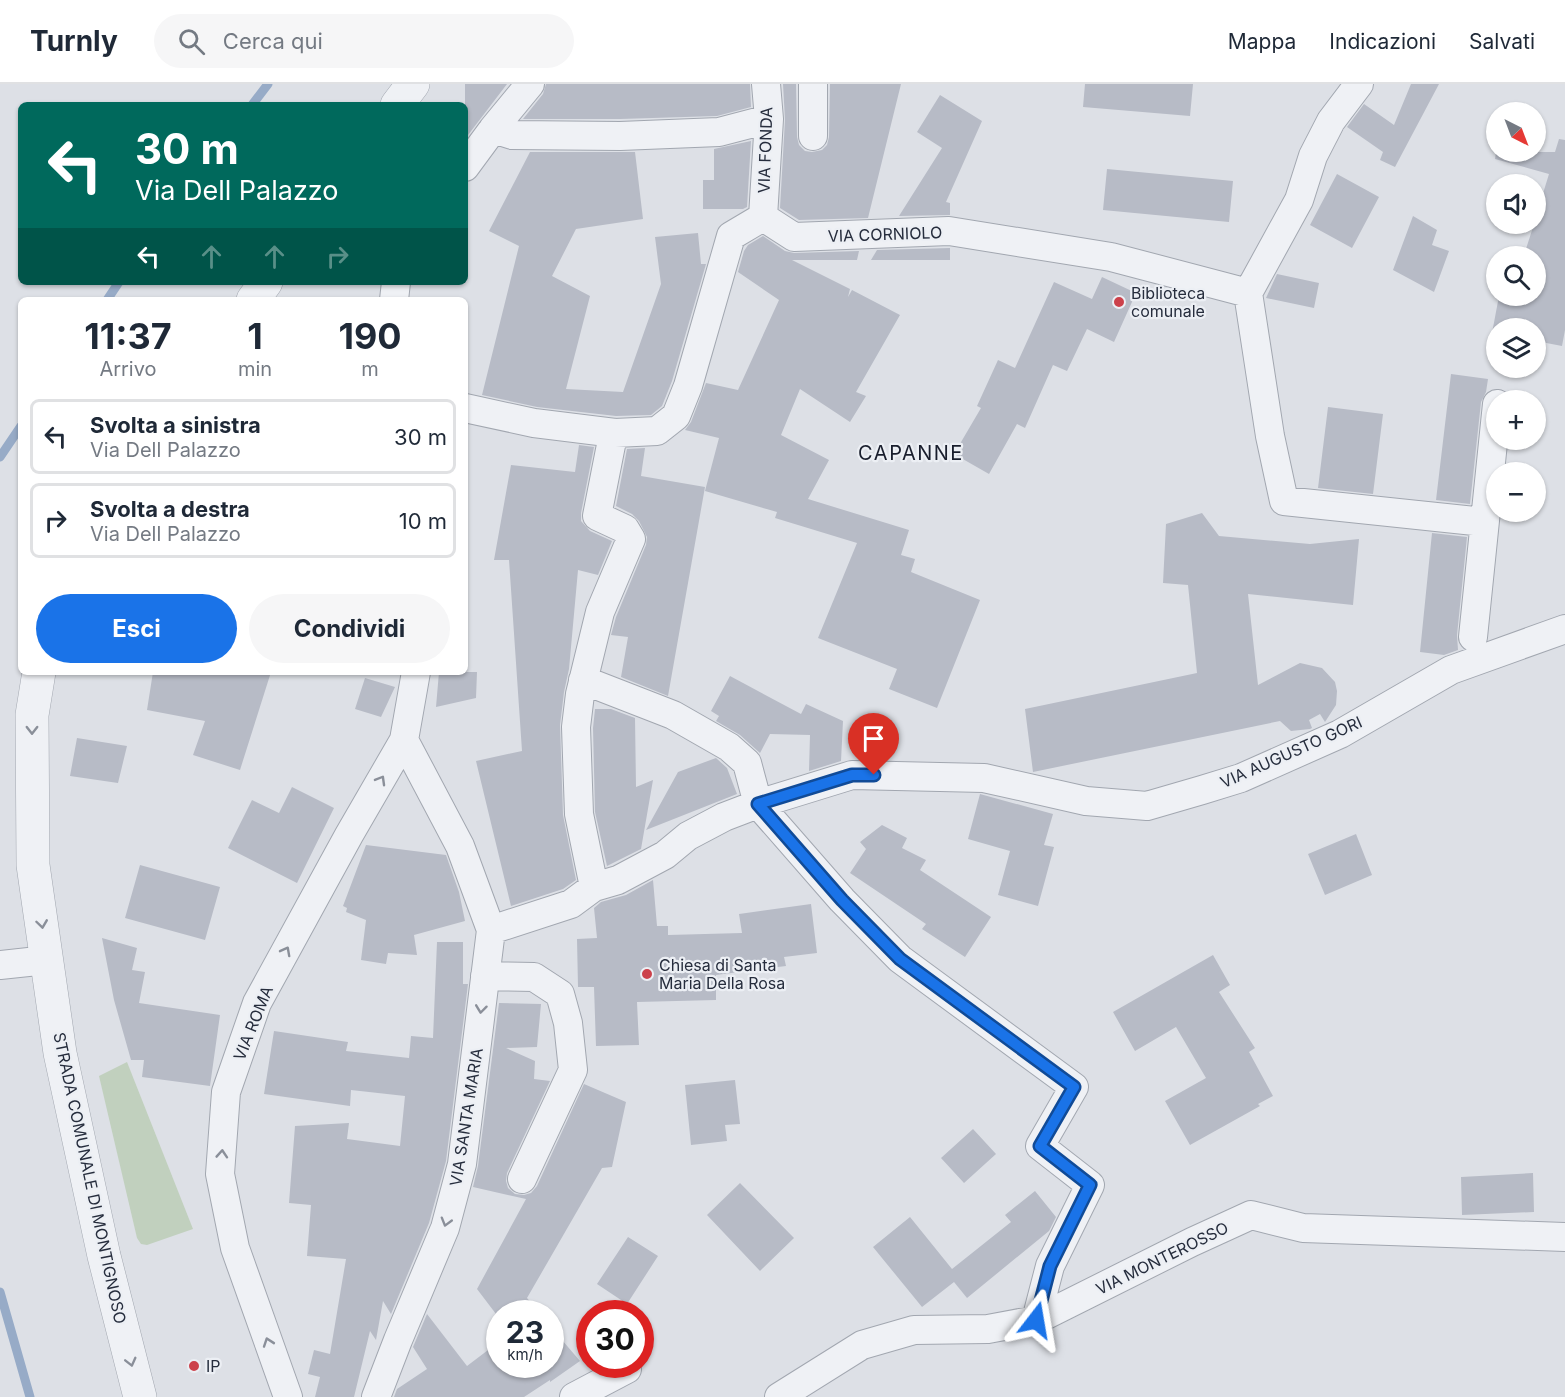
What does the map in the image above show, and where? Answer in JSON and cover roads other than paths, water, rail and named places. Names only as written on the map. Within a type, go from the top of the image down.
[{"type":"street","points":[[399,102],[413,84]]},
{"type":"street","points":[[468,163],[492,129],[530,84]]},
{"type":"street","name":"VIA FONDA","points":[[763,217],[769,119],[766,84]]},
{"type":"street","points":[[813,84],[813,136]]},
{"type":"street","points":[[1359,84],[1331,121],[1313,156],[1299,200],[1248,293],[1270,436],[1284,501],[1484,522]]},
{"type":"street","points":[[492,129],[512,135],[620,136],[719,132],[769,119]]},
{"type":"street","points":[[468,409],[534,423],[615,433],[657,431],[676,416],[691,375],[731,236],[763,217]]},
{"type":"street","name":"VIA CORNIOLO","points":[[763,217],[794,237],[949,231],[1111,257],[1248,293]]},
{"type":"street","points":[[594,887],[579,814],[576,727],[583,680],[600,612],[631,539],[625,528],[597,516],[615,433]]},
{"type":"street","points":[[1473,637],[1492,450]]},
{"type":"street","name":"VIA AUGUSTO GORI","points":[[491,930],[571,904],[594,887],[618,880],[665,855],[688,836],[724,817],[852,775],[984,778],[1086,801],[1147,806],[1241,778],[1340,734],[1451,670],[1565,629]]},
{"type":"street","name":"STRADA COMUNALE DI MONTIGNOSO","points":[[39,675],[32,715],[33,865],[60,1053],[104,1256],[140,1397]]},
{"type":"street","name":"VIA ROMA","points":[[288,1397],[235,1248],[220,1174],[226,1092],[257,1003],[349,835],[404,741],[415,675]]},
{"type":"street","points":[[583,680],[672,715],[729,747],[747,763],[758,804],[842,900],[900,959],[1074,1087],[1040,1146],[1090,1185],[1050,1266],[1036,1320]]},
{"type":"street","points":[[404,741],[460,846],[491,930]]},
{"type":"street","name":"VIA SANTA MARIA","points":[[376,1397],[445,1228],[462,1164],[491,930]]},
{"type":"street","points":[[0,965],[47,960]]},
{"type":"street","points":[[486,976],[534,976],[560,994],[568,1023],[573,1070],[522,1179]]},
{"type":"street","name":"VIA MONTEROSSO","points":[[779,1397],[862,1345],[872,1342],[914,1330],[988,1329],[1036,1320],[1251,1215],[1303,1228],[1565,1237]]},
{"type":"street","points":[[574,1397],[610,1378]]},
{"type":"waterway","points":[[254,102],[268,84]]},
{"type":"waterway","points":[[109,297],[117,285]]},
{"type":"waterway","points":[[0,457],[18,430]]},
{"type":"waterway","points":[[0,1292],[30,1397]]},
{"type":"place","name":"Biblioteca comunale","points":[[1119,302]]},
{"type":"place","name":"Chiesa di Santa Maria Della Rosa","points":[[647,974]]},
{"type":"place","name":"IP","points":[[194,1366]]},
{"type":"district","name":"CAPANNE","points":[[911,453]]}]
